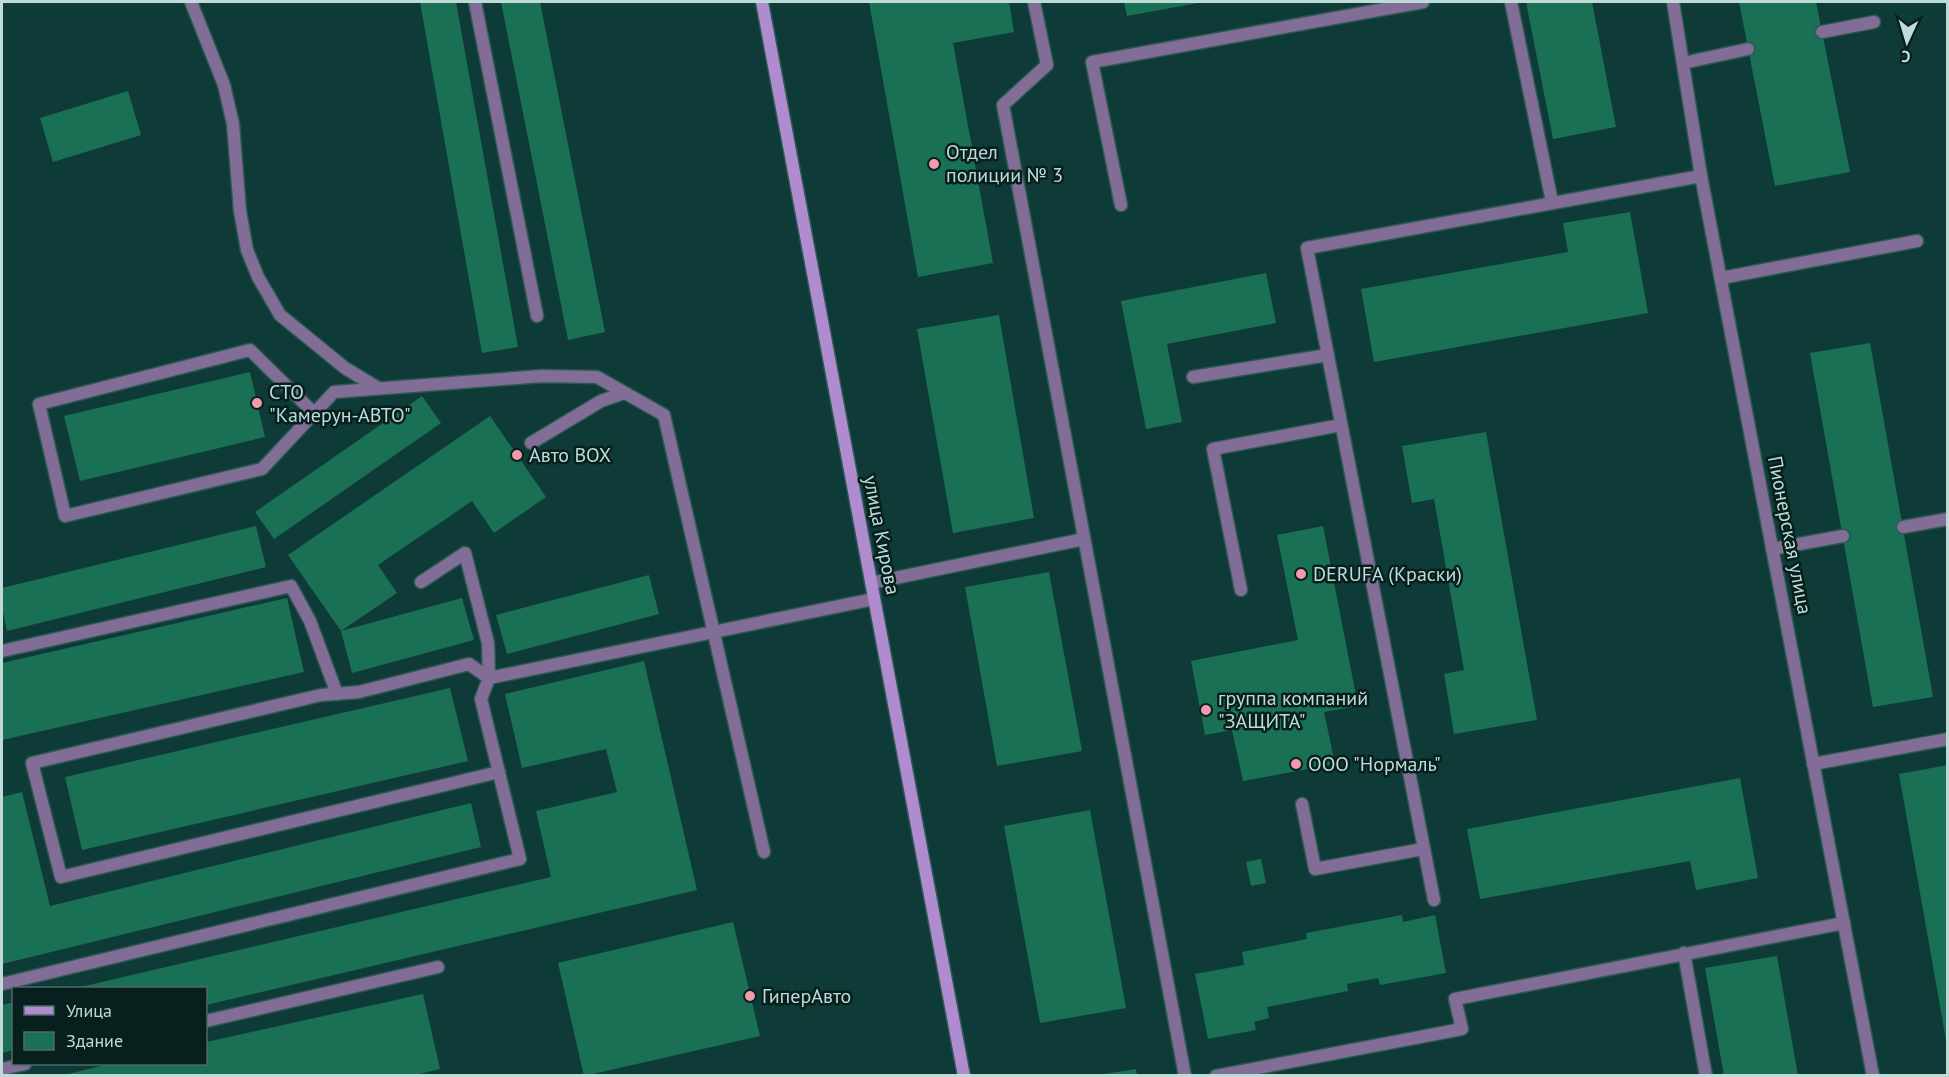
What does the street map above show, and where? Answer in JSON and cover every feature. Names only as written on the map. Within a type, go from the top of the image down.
[{"type":"main road","name":"улица Кирова","points":[[762,2],[964,1076]]},
{"type":"street","points":[[191,2],[224,85],[233,124],[240,211],[247,250],[258,277],[280,315],[345,368],[378,388]]},
{"type":"street","points":[[475,2],[537,316]]},
{"type":"street","points":[[1034,2],[1047,65],[1003,105],[1185,1076]]},
{"type":"street","points":[[1120,205],[1092,62],[1383,5],[1422,2]]},
{"type":"street","points":[[1511,2],[1552,202]]},
{"type":"street","name":"Пионерская улица","points":[[1673,2],[1701,176],[1873,1076]]},
{"type":"street","points":[[1822,32],[1874,22]]},
{"type":"street","points":[[1683,63],[1748,49]]},
{"type":"street","points":[[1434,900],[1307,248],[1701,176]]},
{"type":"street","points":[[1721,278],[1917,241]]},
{"type":"street","points":[[315,414],[250,350],[39,404],[65,516],[262,469],[315,414],[334,392],[542,376],[597,377],[664,415],[764,852]]},
{"type":"street","points":[[1193,377],[1328,355]]},
{"type":"street","points":[[531,443],[601,401],[624,393]]},
{"type":"street","points":[[1241,590],[1213,448],[1341,425]]},
{"type":"street","points":[[1903,527],[1947,519]]},
{"type":"street","points":[[1772,549],[1843,536]]},
{"type":"street","points":[[871,583],[1084,539]]},
{"type":"street","points":[[2,984],[520,859],[481,699],[489,678],[488,644],[465,553],[421,582]]},
{"type":"street","points":[[2,651],[291,586],[310,621],[337,694]]},
{"type":"street","points":[[499,772],[61,877],[32,763],[321,695],[359,692],[469,664],[489,678],[874,599]]},
{"type":"street","points":[[1813,764],[1947,739]]},
{"type":"street","points":[[1302,804],[1316,869],[1423,849]]},
{"type":"street","points":[[1216,1076],[1462,1029],[1455,999],[1844,922]]},
{"type":"street","points":[[1684,953],[1706,1076]]},
{"type":"street","points":[[207,1022],[438,967]]},
{"type":"street","points":[[2,1069],[20,1065]]},
{"type":"building","points":[[420,2],[456,2],[518,347],[482,353]]},
{"type":"building","points":[[501,2],[540,2],[605,332],[568,340]]},
{"type":"building","points":[[869,2],[1009,2],[1014,32],[953,43],[993,263],[918,277]]},
{"type":"building","points":[[1124,2],[1198,2],[1198,3],[1127,16]]},
{"type":"building","points":[[1526,2],[1592,2],[1616,127],[1553,139]]},
{"type":"building","points":[[1739,2],[1816,2],[1850,172],[1775,186]]},
{"type":"building","points":[[128,91],[141,135],[53,162],[40,118]]},
{"type":"building","points":[[1630,212],[1648,313],[1374,362],[1361,289],[1568,252],[1563,223]]},
{"type":"building","points":[[1266,273],[1276,323],[1167,344],[1182,422],[1146,429],[1121,301]]},
{"type":"building","points":[[999,315],[1034,518],[953,533],[917,329]]},
{"type":"building","points":[[1870,343],[1933,697],[1873,707],[1810,353]]},
{"type":"building","points":[[250,372],[265,437],[80,481],[64,416]]},
{"type":"building","points":[[422,396],[441,423],[274,539],[255,512]]},
{"type":"building","points":[[490,416],[546,497],[494,533],[472,501],[378,565],[397,593],[341,631],[288,555]]},
{"type":"building","points":[[1486,432],[1537,720],[1454,734],[1444,674],[1464,670],[1434,499],[1412,503],[1402,446]]},
{"type":"building","points":[[256,526],[266,567],[7,631],[2,608],[2,588]]},
{"type":"building","points":[[1323,526],[1358,706],[1324,712],[1335,764],[1243,781],[1232,730],[1205,735],[1191,661],[1298,640],[1277,535]]},
{"type":"building","points":[[1049,572],[1082,751],[997,766],[965,587]]},
{"type":"building","points":[[649,575],[659,614],[507,654],[496,615]]},
{"type":"building","points":[[287,598],[304,672],[2,740],[2,663]]},
{"type":"building","points":[[462,598],[474,640],[352,673],[341,631]]},
{"type":"building","points":[[644,661],[697,890],[207,1005],[207,987],[80,987],[551,877],[536,811],[617,792],[606,749],[522,768],[505,694]]},
{"type":"building","points":[[450,688],[468,761],[82,850],[65,777]]},
{"type":"building","points":[[1948,765],[1948,1040],[1946,1040],[1899,774]]},
{"type":"building","points":[[1740,778],[1758,878],[1696,890],[1690,861],[1480,899],[1467,829]]},
{"type":"building","points":[[22,792],[50,906],[471,803],[481,847],[2,964],[2,797]]},
{"type":"building","points":[[1090,810],[1126,1008],[1040,1023],[1004,826]]},
{"type":"building","points":[[1261,859],[1266,883],[1251,886],[1246,862]]},
{"type":"building","points":[[1402,915],[1403,922],[1435,915],[1446,973],[1380,985],[1378,978],[1347,984],[1348,991],[1267,1007],[1269,1018],[1254,1022],[1256,1030],[1208,1039],[1195,974],[1244,965],[1242,952],[1307,939],[1306,933]]},
{"type":"building","points":[[733,922],[760,1036],[584,1076],[558,963]]},
{"type":"building","points":[[1777,956],[1798,1076],[1724,1076],[1705,968]]},
{"type":"building","points":[[423,994],[440,1069],[411,1076],[60,1076],[105,1065],[207,1065],[207,1042]]},
{"type":"building","points":[[12,1002],[12,1050],[2,1053],[2,1005]]},
{"type":"building","points":[[1136,1069],[1137,1076],[1105,1076],[1104,1074]]},
{"type":"place","name":"Отдел полиции № 3","points":[[934,164]]},
{"type":"place","name":"СТО \"Камерун-АВТО\"","points":[[257,403]]},
{"type":"place","name":"Авто BOX","points":[[517,455]]},
{"type":"place","name":"DERUFA (Краски)","points":[[1301,574]]},
{"type":"place","name":"группа компаний \"ЗАЩИТА\"","points":[[1206,710]]},
{"type":"place","name":"ООО \"Нормаль\"","points":[[1296,764]]},
{"type":"place","name":"ГиперАвто","points":[[750,996]]}]
